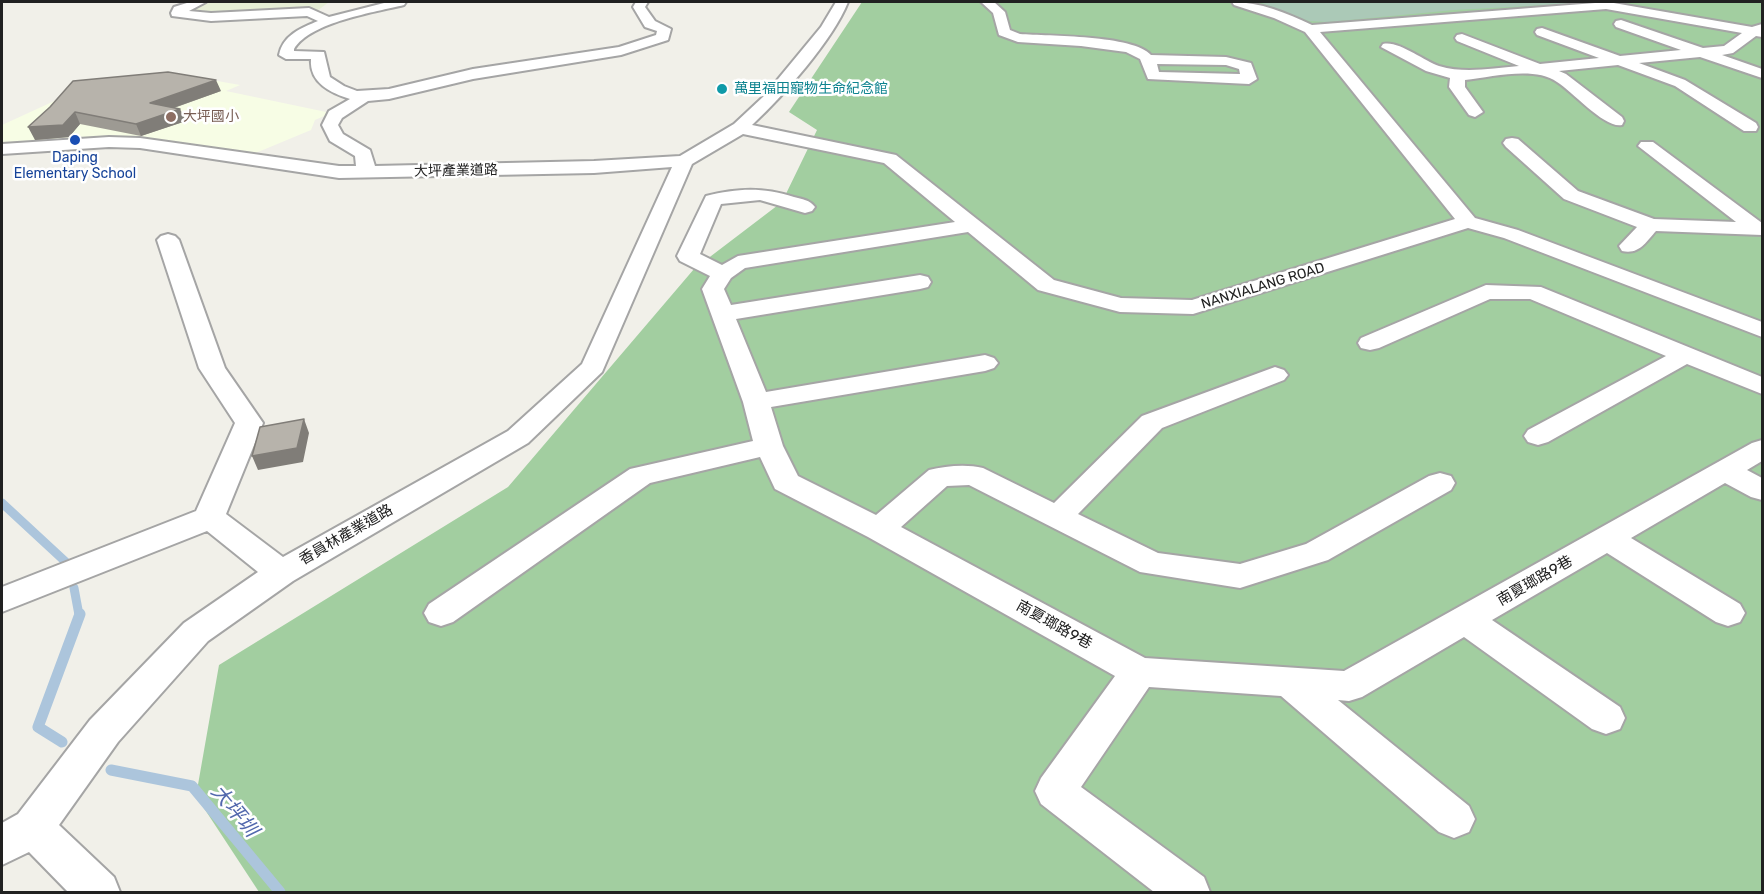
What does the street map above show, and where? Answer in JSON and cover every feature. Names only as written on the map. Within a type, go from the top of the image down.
[{"type":"street","points":[[200,2],[179,10],[177,13],[192,16],[242,16],[309,12],[323,18],[326,22]]},
{"type":"street","points":[[400,2],[326,22],[302,32],[288,45],[286,55],[319,55],[317,64],[326,82],[341,93],[364,97],[389,94],[473,74],[621,51],[663,37],[664,29],[650,24],[639,7],[642,2]]},
{"type":"street","name":"大坪產業道路","points":[[2,149],[109,142],[140,143],[339,172],[594,167],[684,161],[740,128],[770,99],[827,29],[842,2]]},
{"type":"street","points":[[987,2],[999,12],[1004,32],[1018,38],[1122,47],[1140,52],[1148,59],[1153,76],[1249,79],[1246,66],[1226,61],[1148,59]]},
{"type":"street","points":[[1238,2],[1279,15],[1310,29],[1468,222],[1511,234],[1762,330]]},
{"type":"street","points":[[1310,29],[1606,5],[1760,30]]},
{"type":"street","points":[[1621,24],[1758,70]]},
{"type":"street","points":[[1388,47],[1431,68],[1458,76],[1728,50],[1760,30]]},
{"type":"street","points":[[1542,32],[1680,83],[1750,127]]},
{"type":"street","points":[[1461,38],[1561,77],[1616,121]]},
{"type":"street","points":[[1458,76],[1457,87],[1475,112]]},
{"type":"street","points":[[364,97],[335,115],[330,125],[336,137],[364,154],[366,171]]},
{"type":"street","name":"NANXIALANG ROAD","points":[[740,128],[890,159],[1046,285],[1120,305],[1193,308],[1468,222]]},
{"type":"street","points":[[1512,143],[1571,195],[1651,225],[1760,229]]},
{"type":"street","points":[[1647,146],[1760,229]]},
{"type":"street","name":"香員林產業道路","points":[[98,892],[17,837],[104,731],[196,632],[281,573],[518,437],[593,367],[684,161]]},
{"type":"street","points":[[805,207],[763,192],[742,192],[713,200],[688,256],[723,274],[738,263],[972,225]]},
{"type":"street","points":[[1630,246],[1651,225]]},
{"type":"street","points":[[2,600],[209,518],[249,423],[212,368],[168,240]]},
{"type":"street","name":"南夏瑯路9巷","points":[[723,274],[713,289],[756,402],[769,446],[786,483],[879,530],[1139,672],[1349,686],[1609,539],[1762,449]]},
{"type":"street","points":[[722,314],[920,282]]},
{"type":"street","points":[[1370,344],[1486,292],[1533,292],[1762,386]]},
{"type":"street","points":[[1538,436],[1686,355]]},
{"type":"street","points":[[756,402],[985,363]]},
{"type":"street","points":[[1058,518],[1152,422],[1275,375]]},
{"type":"street","points":[[441,613],[640,476],[769,446]]},
{"type":"street","points":[[1725,471],[1762,490]]},
{"type":"street","points":[[879,530],[939,477],[973,475],[1152,564],[1240,576],[1317,552],[1440,483]]},
{"type":"street","points":[[209,518],[230,531],[281,573]]},
{"type":"street","points":[[1609,539],[1728,613]]},
{"type":"street","points":[[1466,620],[1606,718]]},
{"type":"street","points":[[1139,672],[1055,791],[1188,892]]},
{"type":"street","points":[[1293,684],[1454,819]]},
{"type":"shaded area","points":[[211,2],[329,2],[317,11],[208,14],[185,11]]},
{"type":"shaded area","points":[[1259,2],[1601,2],[1454,10],[1328,22],[1309,21]]},
{"type":"shaded area","name":"大坪國小","points":[[206,79],[240,85],[226,91],[331,113],[315,120],[311,130],[246,157],[104,139],[2,148],[2,125],[74,92]]},
{"type":"green space","points":[[862,2],[1762,2],[1762,892],[259,892],[196,796],[219,665],[508,487],[694,269],[782,202],[817,130],[789,112]]},
{"type":"building","points":[[168,72],[216,80],[150,103],[180,109],[136,124],[75,112],[63,125],[28,127],[73,81]]},
{"type":"building","points":[[304,419],[297,448],[252,456],[260,427]]},
{"type":"waterway","name":"大坪圳","points":[[2,503],[69,565]]},
{"type":"waterway","name":"大坪圳","points":[[74,588],[79,615]]},
{"type":"waterway","name":"大坪圳","points":[[62,742],[38,727],[80,614]]},
{"type":"waterway","name":"大坪圳","points":[[111,770],[192,786],[280,892]]},
{"type":"place","name":"萬里福田寵物生命紀念館","points":[[722,89]]},
{"type":"place","name":"大坪國小","points":[[171,117]]},
{"type":"place","name":"Daping Elementary School","points":[[75,140]]}]
